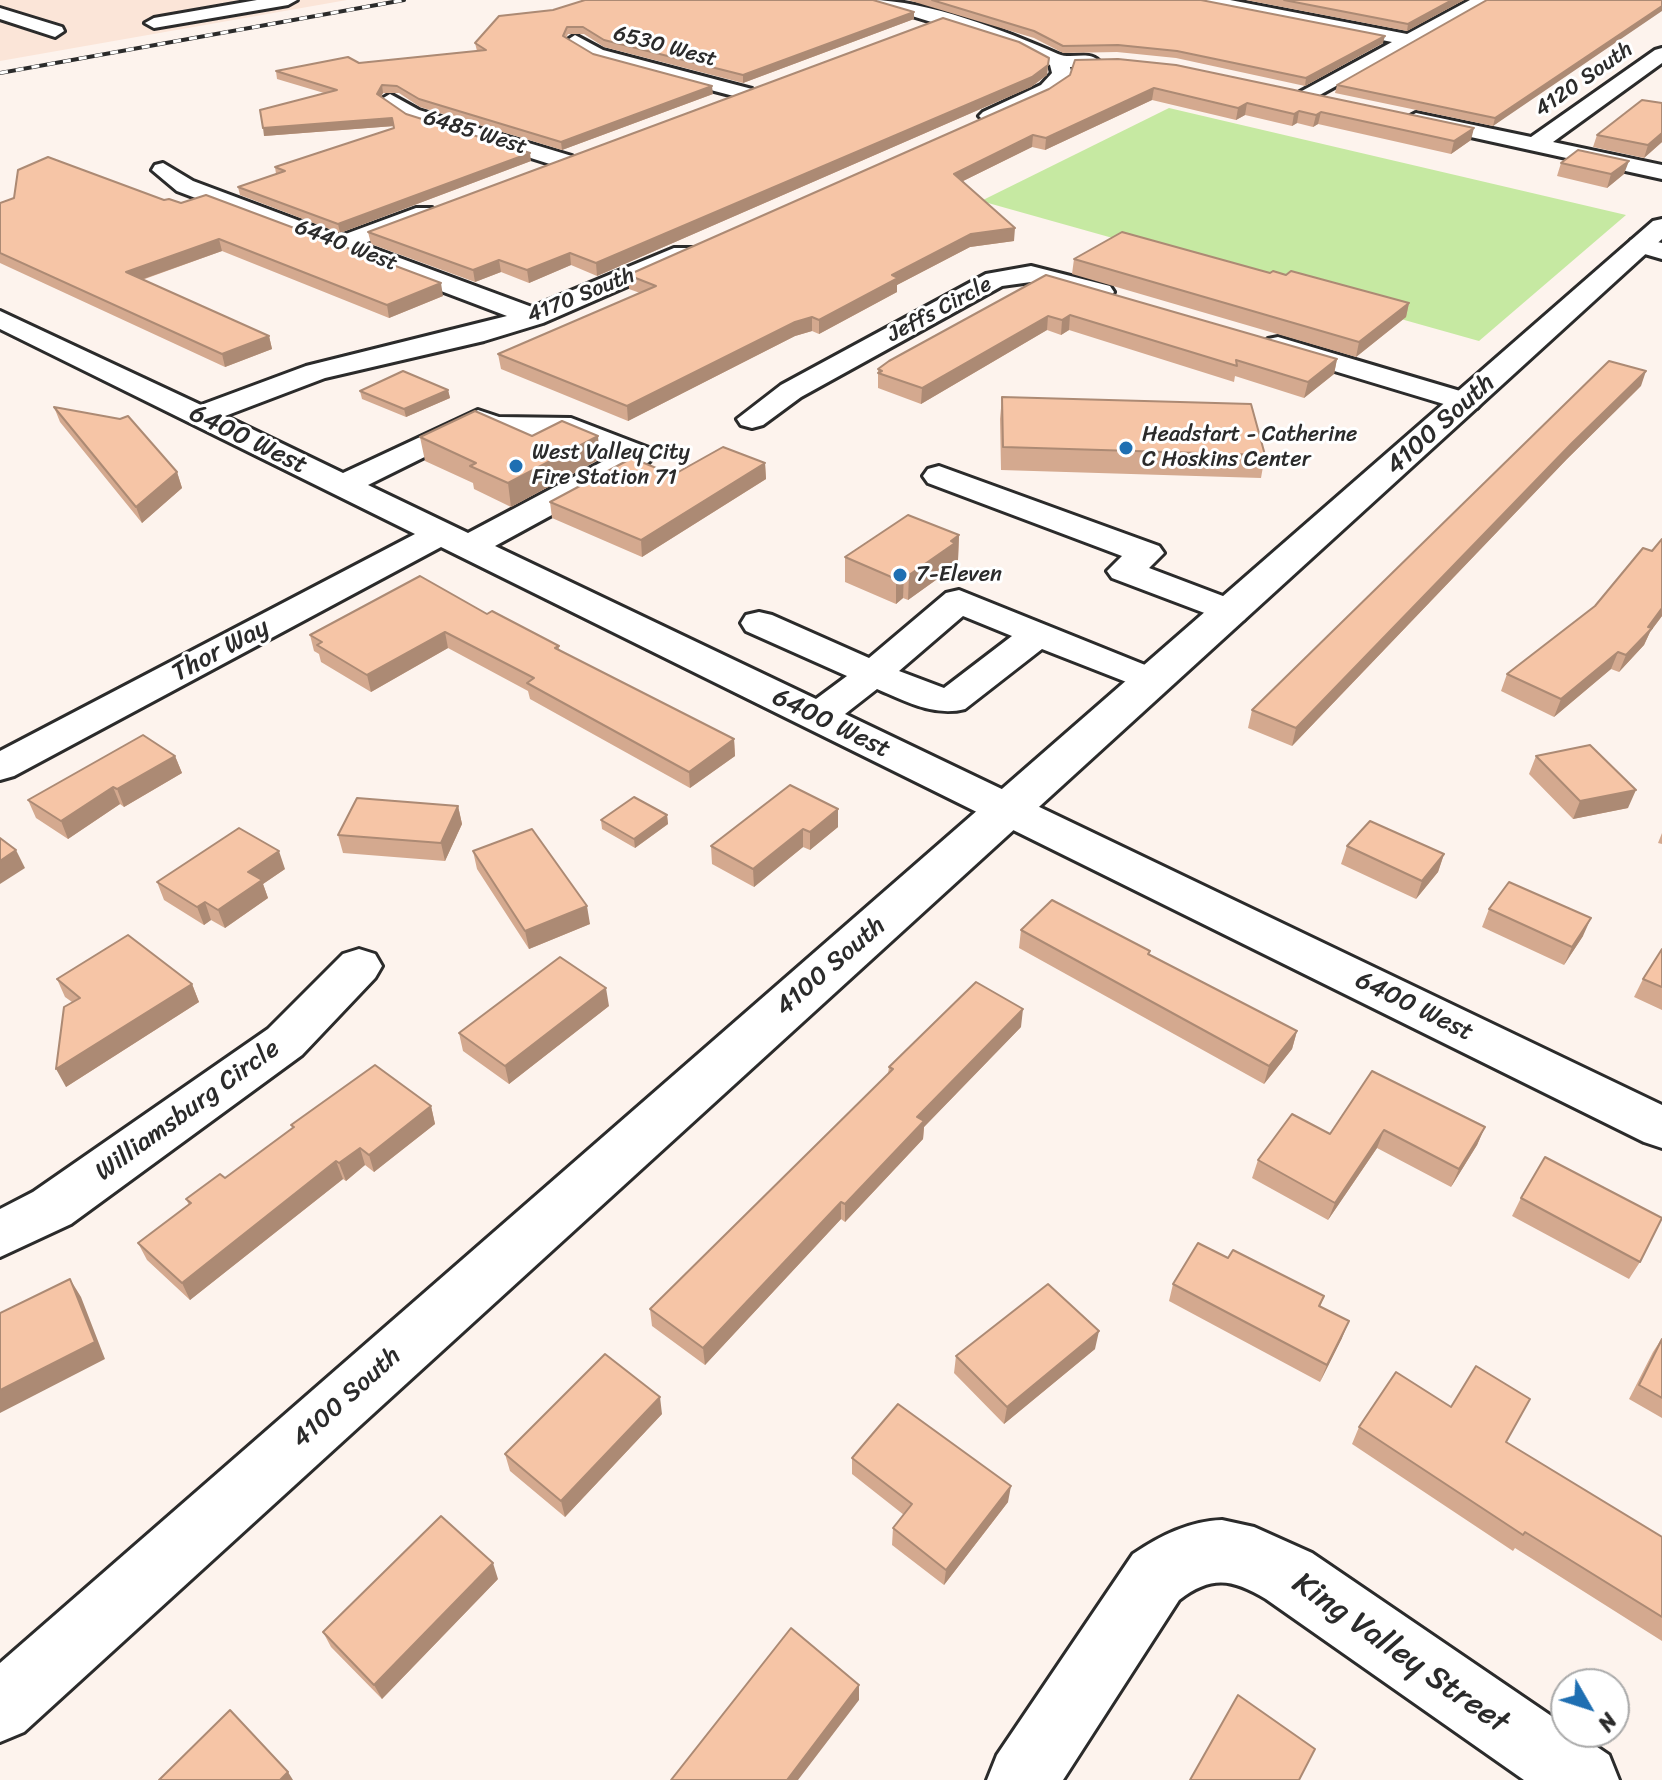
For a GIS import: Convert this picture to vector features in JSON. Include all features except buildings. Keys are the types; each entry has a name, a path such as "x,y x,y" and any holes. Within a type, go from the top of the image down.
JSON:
{"street":[{"path":"154,23 288,0"},
{"path":"879,0 1026,45 1059,62 1117,61"},
{"path":"1202,0 1410,40"},
{"path":"1338,102 1300,94 1483,0"},
{"path":"0,13 48,28 0,35"},
{"path":"914,29 941,19"},
{"name":"6530 West","path":"575,41 596,54 752,90 703,108"},
{"name":"4120 South","path":"1534,145 1662,54"},
{"path":"968,126 1056,84 1062,74 1059,62"},
{"name":"6485 West","path":"390,100 412,114 571,158 535,171"},
{"path":"1398,115 1662,172"},
{"name":"6440 West","path":"163,170 185,186 533,317"},
{"path":"340,244 449,204"},
{"name":"4100 South","path":"0,1708 1152,681 1467,402 1655,241"},
{"name":"4170 South","path":"199,416 316,372 474,335 533,317 707,242"},
{"name":"Jeffs Circle","path":"752,419 791,391 1003,277 1022,274 1047,277 1128,301"},
{"name":"6400 West","path":"0,319 1662,1128"},
{"path":"1247,336 1467,402"},
{"name":"Thor Way","path":"0,767 454,541 638,455 571,427 495,426 478,419 342,486"},
{"path":"939,476 1147,553 1124,571 1231,612"},
{"path":"817,717 959,601 1152,681"},
{"path":"759,623 927,697 951,701 1038,634"},
{"name":"Williamsburg Circle","path":"0,1234 52,1208 285,1042 359,966"},
{"name":"King Valley Street","path":"1022,1780 1156,1577 1188,1555 1208,1550 1229,1551 1250,1557 1289,1576 1584,1780"}],"shaded area":[{"path":"0,0 347,0 0,61"}],"green space":[{"path":"1169,108 1626,215 1479,341 981,201"}],"railway":[{"path":"0,73 404,0"}],"place":[{"name":"Headstart - Catherine C Hoskins Center","path":"1126,448"},
{"name":"West Valley City Fire Station 71","path":"516,466"},
{"name":"7-Eleven","path":"900,575"}]}
